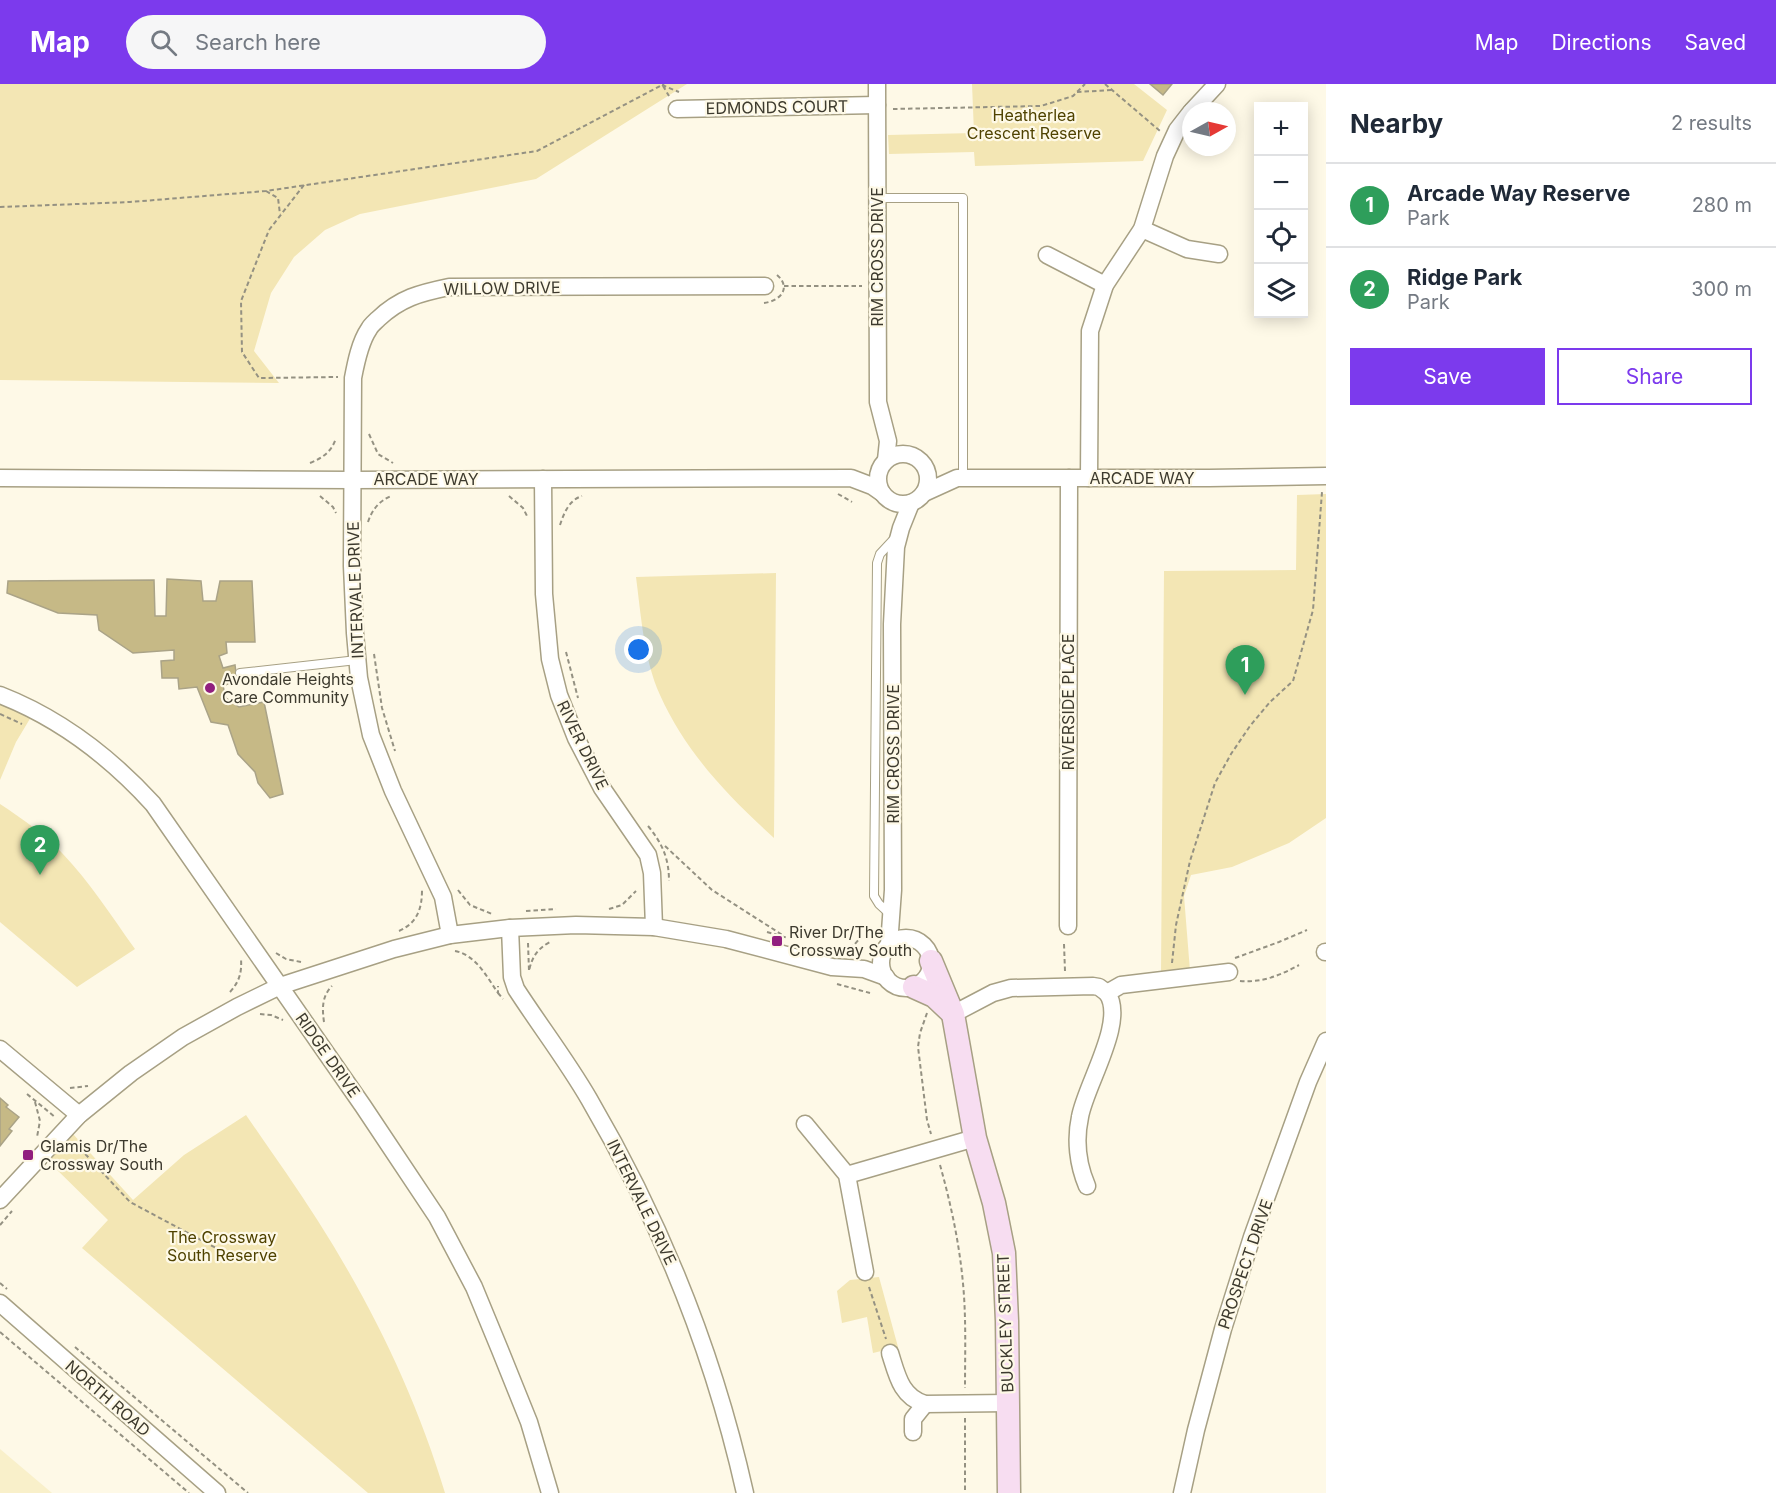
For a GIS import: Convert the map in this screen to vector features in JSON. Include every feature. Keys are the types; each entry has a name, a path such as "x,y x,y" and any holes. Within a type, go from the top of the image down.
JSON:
{"street":[{"name":"RIM CROSS DRIVE","path":"877,84 884,107 877,198 878,402 888,446 884,463"},
{"path":"1200,102 1217,84"},
{"name":"EDMONDS COURT","path":"680,101 884,107"},
{"path":"1089,478 1090,331 1105,285 1142,229 1165,156 1182,124"},
{"path":"1142,229 1187,249 1219,254"},
{"path":"1047,255 1105,285"},
{"name":"WILLOW DRIVE","path":"352,480 343,376 357,358 369,328 403,299 450,287 769,280"},
{"path":"886,430 918,459 928,478 918,498 895,503 885,496 878,480 884,463 898,454 918,459"},
{"name":"ARCADE WAY","path":"918,459 960,478 1326,476"},
{"name":"ARCADE WAY","path":"851,478 884,463"},
{"name":"ARCADE WAY","path":"0,478 352,480 851,478 872,486 885,496"},
{"name":"ARCADE WAY","path":"918,498 960,478"},
{"name":"RIVERSIDE PLACE","path":"1068,926 1069,478"},
{"name":"RIVER DRIVE","path":"543,479 544,594 550,659 559,695 576,738 602,788 648,855 652,873 654,927"},
{"name":"INTERVALE DRIVE","path":"352,480 352,566 357,660 371,735 393,791 443,897 450,935"},
{"name":"RIM CROSS DRIVE","path":"885,496 893,520 895,542 892,624 893,890 886,949"},
{"name":"RIM CROSS DRIVE","path":"895,542 918,498"},
{"name":"RIDGE DRIVE","path":"0,695 39,714 80,739 138,788 153,804 437,1217 474,1287 529,1422 550,1493"},
{"name":"RIM CROSS DRIVE","path":"893,890 905,927 918,941"},
{"path":"7,1205 79,1115 131,1073 183,1037 237,1007 352,962 450,935 510,935 526,916 576,925 654,927 726,939 832,967 864,969 886,977 898,987 924,992 953,1014 993,993 1011,988 1099,987 1110,996 1112,1012 1108,1041 1093,1076 1080,1116 1079,1160 1087,1186"},
{"name":"INTERVALE DRIVE","path":"510,935 516,988 589,1099 622,1158 662,1239 712,1367 745,1493"},
{"path":"846,969 903,938 918,941 924,946 931,961 924,992"},
{"path":"886,949 882,965 886,977"},
{"name":"BUCKLEY STREET","path":"931,961 953,1014 975,1138 994,1203 1004,1253 1007,1299 1009,1493"},
{"path":"1107,993 1121,985 1229,972"},
{"name":"PROSPECT DRIVE","path":"1182,1493 1223,1329 1252,1237 1308,1082 1326,1041"},
{"path":"0,1049 79,1115"},
{"path":"804,1124 847,1174 865,1272"},
{"path":"847,1174 975,1138"},
{"name":"NORTH ROAD","path":"4,1297 217,1493"},
{"path":"890,1353 900,1383 906,1394 914,1401 925,1404 1008,1403"},
{"path":"913,1432 913,1419 925,1404"}],"lane":[{"path":"877,198 963,198 960,478"},
{"path":"891,916 874,896 876,626 877,563 880,554 895,542"},
{"path":"240,674 357,660"}],"path":[{"path":"0,207 130,202 266,191 537,152 663,84 680,101"},
{"path":"884,107 1041,106 1073,96 1085,84"},
{"path":"1105,84 1161,132 1178,130"},
{"path":"1077,92 1113,90"},
{"path":"304,185 269,230 241,301 242,352 259,378 343,376"},
{"path":"266,191 278,198 280,214"},
{"path":"755,303 776,300 780,297 782,280 769,280"},
{"path":"783,286 877,286"},
{"path":"368,447 367,428 378,454 396,465"},
{"path":"307,464 327,454 334,446 338,432 338,443"},
{"path":"1171,978 1176,925 1190,861 1215,783 1250,726 1270,702 1293,681 1313,610 1322,493"},
{"path":"311,494 320,496 328,502 338,519"},
{"path":"368,514 368,524 371,515 381,502 388,497 400,494"},
{"path":"500,494 516,500 523,508 530,525"},
{"path":"559,515 559,526 564,512 571,503 577,497 588,494"},
{"path":"566,652 578,697"},
{"path":"374,654 382,708 395,751"},
{"path":"0,714 30,727"},
{"path":"643,820 663,844 712,890 787,938"},
{"path":"663,844 667,858 669,883"},
{"path":"618,910 607,910 629,900 636,893 638,886"},
{"path":"407,929 396,932 409,926 419,912 422,903 422,887"},
{"path":"456,897 455,887 470,905 494,914 483,916"},
{"path":"526,916 561,909"},
{"path":"1299,965 1281,975 1252,982 1237,981 1229,972 1235,957 1307,930"},
{"path":"766,932 796,940"},
{"path":"510,935 528,940 529,971 535,953 541,947 559,939"},
{"path":"835,952 846,950 861,937"},
{"path":"1064,944 1065,979"},
{"path":"464,947 452,951 459,952 473,960 506,1003"},
{"path":"274,951 286,959 301,962 309,959"},
{"path":"229,994 241,974 240,954 247,963"},
{"path":"280,991 287,1022 271,1015 255,1015 280,991 301,962"},
{"path":"498,979 498,993"},
{"path":"324,1023 322,1012 324,997 335,982 325,985"},
{"path":"837,984 870,993"},
{"path":"924,992 934,1005 926,1014 918,1047 927,1120 950,1202 959,1248 964,1298 966,1493"},
{"path":"224,998 234,993"},
{"path":"88,1090 96,1082"},
{"path":"65,1085 77,1088 90,1085"},
{"path":"34,1099 40,1121 34,1143"},
{"path":"64,1131 130,1202 229,1255"},
{"path":"0,1225 7,1205"},
{"path":"865,1272 890,1353"},
{"path":"0,1283 4,1297"},
{"path":"0,1332 189,1493"},
{"path":"71,1343 249,1493"}],"shaded area":[{"path":"0,1449 52,1493 0,1493"}],"green space":[{"path":"0,84 687,84 536,179 360,214 325,230 294,257 271,293 254,351 279,383 0,380"},
{"name":"Heatherlea Crescent Reserve","path":"972,84 1134,84 1167,110 1143,161 975,166 974,152 889,154 888,135 974,133"},
{"path":"1326,494 1326,818 1289,843 1232,867 1191,875 1184,896 1190,971 1161,974 1164,571 1296,570 1297,495"},
{"path":"776,573 774,838 710,773 695,755 670,716 650,667 636,577"},
{"path":"0,703 31,717 16,742 0,780"},
{"path":"0,804 40,833 62,853 91,888 135,949 77,987 0,922"},
{"name":"The Crossway South Reserve","path":"246,1115 318,1221 357,1286 391,1352 421,1422 445,1493 368,1493 82,1248 108,1220 47,1160 73,1134 133,1200 184,1155"},
{"path":"879,1277 898,1347 873,1353 867,1317 842,1323 837,1291 850,1280"}],"building":[{"path":"1150,84 1172,84 1163,95"},
{"name":"Avondale Heights Care Community","path":"167,579 201,581 203,601 216,601 220,581 252,581 255,642 226,642 227,653 219,656 223,668 235,665 237,680 223,686 226,698 239,707 264,702 283,794 270,798 258,783 255,772 238,754 228,725 211,722 197,687 179,689 178,678 162,678 161,661 174,660 174,650 133,653 99,630 97,615 58,613 7,593 8,581 154,580 155,616 166,616"},
{"path":"0,1098 8,1105 6,1107 19,1117 9,1129 12,1131 0,1146"}],"place":[{"name":"Avondale Heights Care Community","path":"210,688"},
{"name":"Arcade Way Reserve","path":"1245,695"},
{"name":"Ridge Park","path":"40,875"},
{"name":"River Dr/The Crossway South","path":"777,941"},
{"name":"Glamis Dr/The Crossway South","path":"28,1155"}]}
